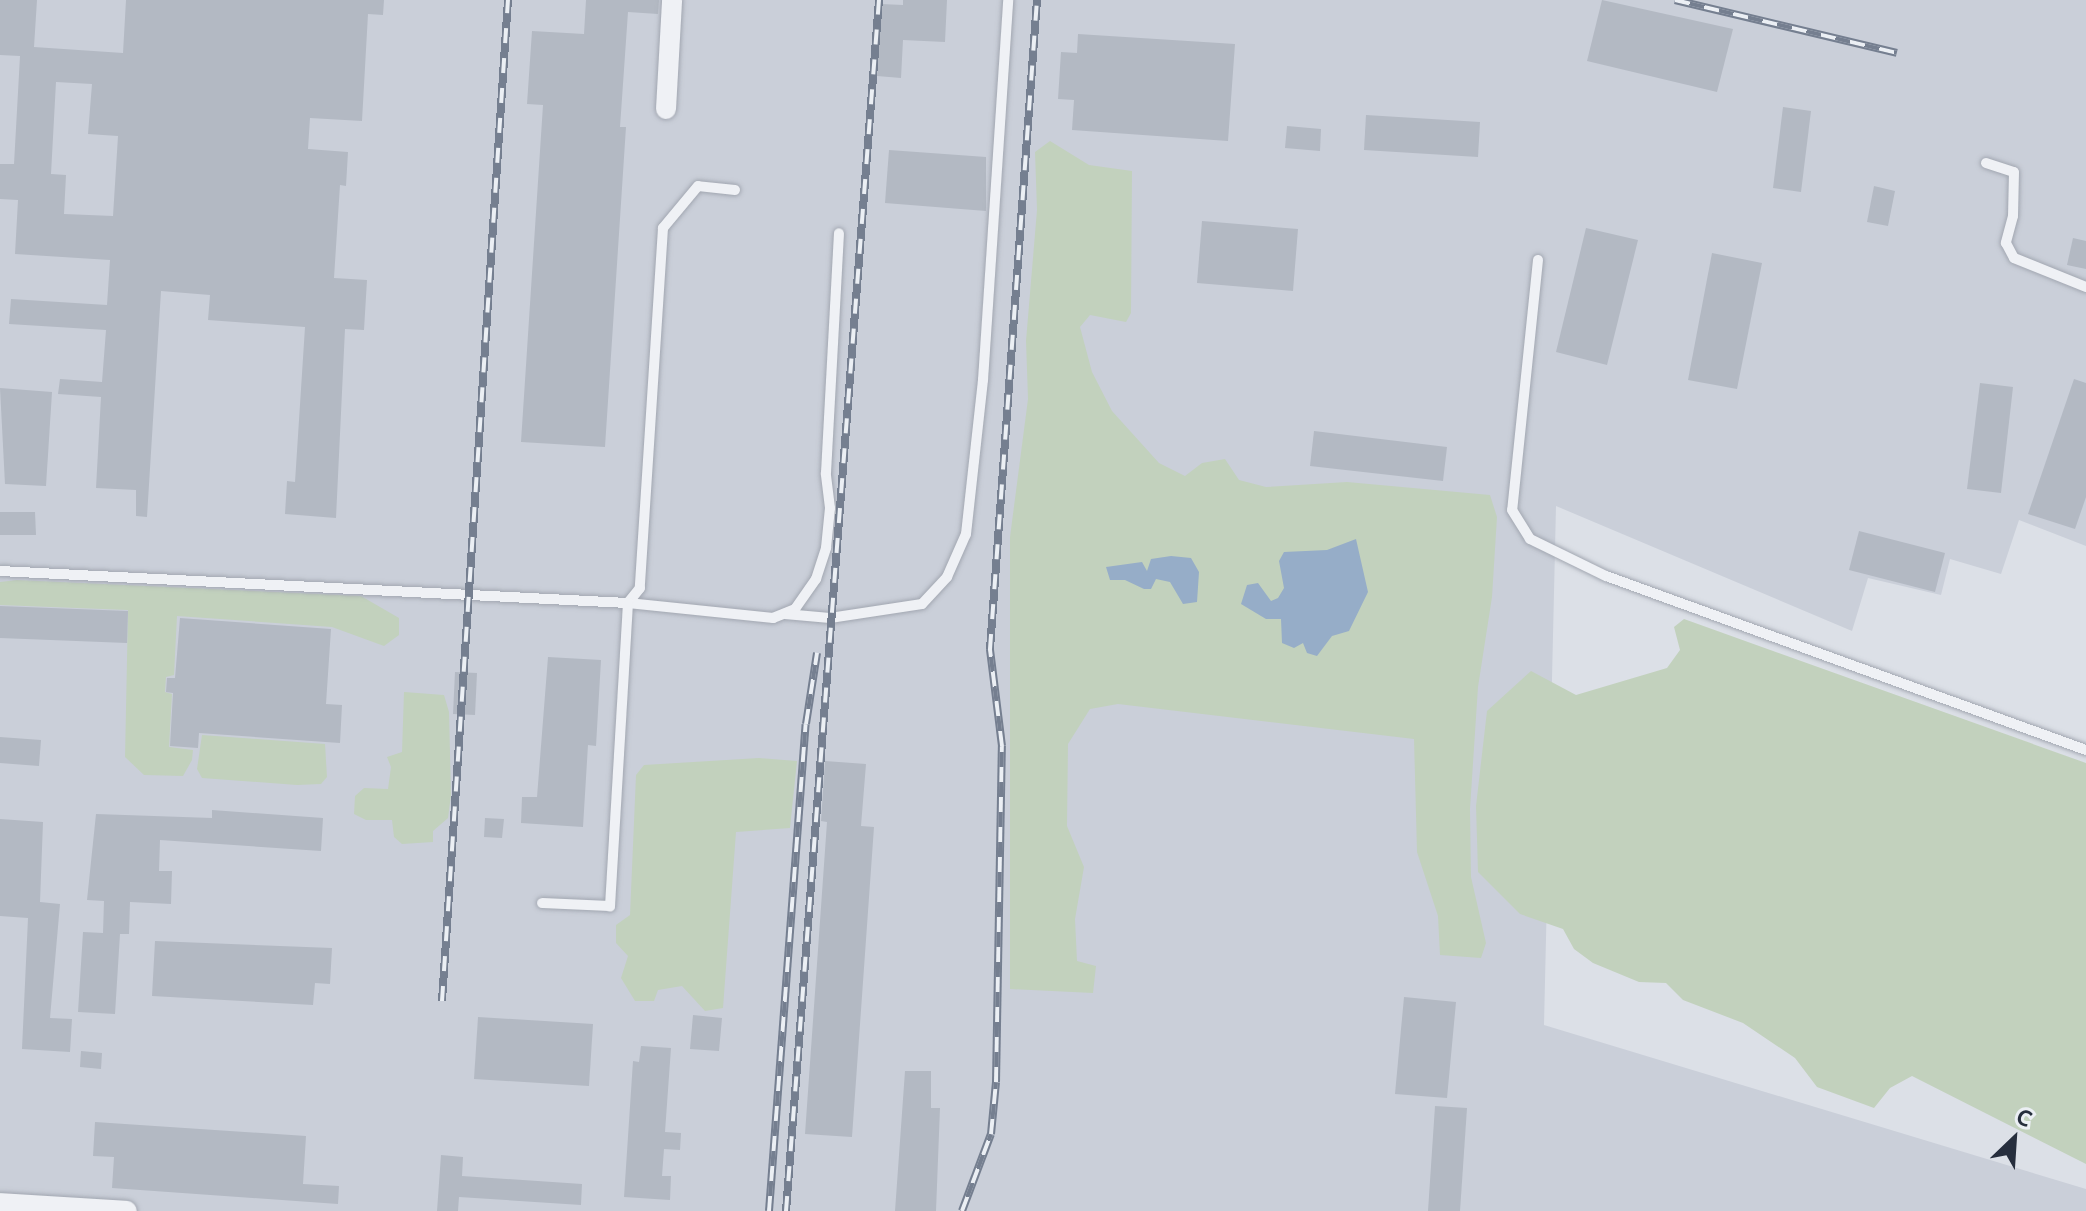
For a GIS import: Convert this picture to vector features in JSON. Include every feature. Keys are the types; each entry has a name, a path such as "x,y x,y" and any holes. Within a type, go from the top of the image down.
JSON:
{"street":[{"path":"666,109 672,0"},
{"path":"0,1203 127,1211"}],"lane":[{"path":"783,614 830,618 922,604 947,577 966,534 983,380 1008,0"},
{"path":"1986,163 2014,172 2013,216 2006,243 2014,258 2086,287"},
{"path":"542,903 610,906 628,603 640,588 663,228 698,186 735,190"},
{"path":"0,571 628,603 773,618 783,614 795,609 816,579 826,548 839,233"},
{"path":"1538,260 1512,510 1530,539 1606,576 2086,750"}],"shaded area":[{"path":"0,0 2086,0 2086,546 2019,520 2001,574 1950,559 1941,595 1868,578 1852,631 1556,506 1544,1025 2086,1189 2086,1211 0,1211"}],"green space":[{"path":"1050,141 1089,165 1132,171 1131,313 1126,322 1090,315 1080,327 1092,372 1112,411 1159,463 1185,476 1202,463 1225,459 1239,480 1266,487 1347,482 1490,495 1497,517 1492,597 1478,687 1470,809 1471,877 1486,943 1481,958 1440,955 1438,916 1417,852 1414,739 1118,704 1090,709 1068,744 1067,826 1084,867 1075,919 1077,961 1096,966 1093,993 1010,989 1010,537 1028,399 1026,341 1037,210 1035,152"},
{"path":"17,580 361,596 399,618 399,635 384,646 332,627 177,616 174,675 166,677 165,692 172,694 169,747 193,750 192,760 183,776 144,775 125,757 128,610 0,605 0,582"},
{"path":"1684,619 2086,763 2086,1164 1912,1076 1890,1088 1874,1108 1817,1087 1795,1058 1743,1023 1683,1000 1666,983 1639,982 1593,963 1574,949 1563,929 1520,914 1478,872 1476,806 1487,711 1531,671 1576,695 1667,668 1680,650 1674,627"},
{"path":"404,692 444,695 449,712 451,795 448,818 433,831 433,842 402,844 394,837 392,820 366,820 354,814 355,796 364,788 388,789 391,767 387,757 402,752"},
{"path":"202,735 325,744 327,777 321,784 297,785 202,778 197,769"},
{"path":"759,758 797,761 790,828 736,832 723,1008 705,1011 682,986 658,990 654,1001 635,1001 621,978 628,956 616,943 616,925 630,915 636,775 644,765"}],"water":[{"path":"1356,539 1368,592 1349,631 1332,636 1317,656 1307,653 1303,643 1294,648 1282,643 1281,619 1266,619 1241,604 1247,585 1258,583 1271,601 1278,598 1284,588 1279,561 1284,552 1327,550"},
{"path":"1171,556 1191,558 1199,572 1197,602 1183,604 1170,582 1156,579 1151,589 1144,589 1125,580 1110,580 1106,567 1142,562 1147,571 1151,559"}],"building":[{"path":"0,0 37,0 34,47 123,53 126,0 384,0 383,15 368,14 362,121 310,118 308,149 348,152 346,186 340,185 334,278 367,280 364,330 345,329 336,518 285,514 287,481 295,482 305,327 208,320 210,295 161,291 147,517 136,516 136,490 96,488 101,397 58,394 60,379 102,382 106,330 9,324 11,299 107,305 110,260 15,254 18,200 0,199 0,164 14,164 20,56 0,55","holes":["56,82 92,84 88,134 118,136 113,216 64,214 66,175 51,174"]},
{"path":"586,0 659,0 658,14 628,12 620,127 626,127 605,447 521,442 543,105 527,104 532,31 584,34"},
{"path":"903,0 947,0 945,42 903,40 901,78 877,76 881,4 903,5"},
{"path":"1602,0 1733,29 1717,92 1587,61"},
{"path":"1078,34 1235,44 1228,141 1072,130 1074,100 1058,99 1061,52 1077,53"},
{"path":"1783,107 1811,111 1801,192 1773,188"},
{"path":"1366,115 1480,122 1478,157 1364,150"},
{"path":"1287,126 1321,129 1320,151 1285,148"},
{"path":"889,150 986,157 986,211 885,203"},
{"path":"1874,186 1895,191 1888,226 1867,222"},
{"path":"1202,221 1298,229 1293,291 1197,283"},
{"path":"1586,228 1638,240 1607,365 1556,352"},
{"path":"2073,238 2086,241 2086,269 2067,265"},
{"path":"1712,253 1762,263 1737,389 1688,380"},
{"path":"2074,379 2086,383 2086,497 2075,529 2028,514"},
{"path":"1980,383 2013,387 2001,493 1967,489"},
{"path":"0,388 52,392 46,486 5,484"},
{"path":"1314,431 1447,447 1443,481 1310,466"},
{"path":"0,512 35,512 36,535 0,535"},
{"path":"1859,531 1945,553 1935,592 1849,570"},
{"path":"0,606 128,611 127,643 0,638"},
{"path":"180,618 331,629 326,704 342,705 340,743 199,733 198,748 170,746 173,693 166,692 167,678 175,678"},
{"path":"548,657 601,660 596,746 588,745 583,827 521,823 522,797 537,797"},
{"path":"455,672 477,673 475,715 453,714"},
{"path":"0,737 41,740 39,766 0,763"},
{"path":"825,761 866,764 861,826 874,827 852,1137 805,1134 827,822 821,821"},
{"path":"212,810 323,818 321,851 160,840 159,871 172,871 171,904 130,902 129,934 120,934 115,1014 78,1012 83,932 103,933 104,901 87,900 96,814 212,818"},
{"path":"485,818 504,819 502,838 484,837"},
{"path":"0,819 43,822 40,902 60,904 50,1018 72,1019 70,1052 22,1049 28,918 0,916"},
{"path":"155,941 332,948 330,984 315,983 313,1005 152,996"},
{"path":"1404,997 1456,1002 1447,1098 1395,1094"},
{"path":"693,1015 722,1018 719,1051 690,1049"},
{"path":"478,1017 593,1024 589,1086 474,1079"},
{"path":"641,1046 671,1048 665,1132 681,1133 680,1150 664,1149 662,1176 671,1176 670,1200 624,1197 633,1061 639,1062"},
{"path":"81,1051 102,1053 101,1069 80,1067"},
{"path":"905,1071 931,1071 931,1108 940,1108 936,1211 895,1211"},
{"path":"1435,1106 1467,1108 1460,1211 1428,1211"},
{"path":"95,1122 306,1136 303,1184 339,1186 338,1204 112,1188 114,1157 93,1156"},
{"path":"441,1155 463,1157 462,1176 582,1184 581,1205 459,1197 458,1211 437,1211"}],"railway":[{"path":"442,1001 508,0"},
{"path":"786,1211 879,0"},
{"path":"962,1211 991,1134 996,1082 1002,746 990,649 1037,0"},
{"path":"1675,0 1897,53"},
{"path":"769,1211 806,724 817,653"}]}
